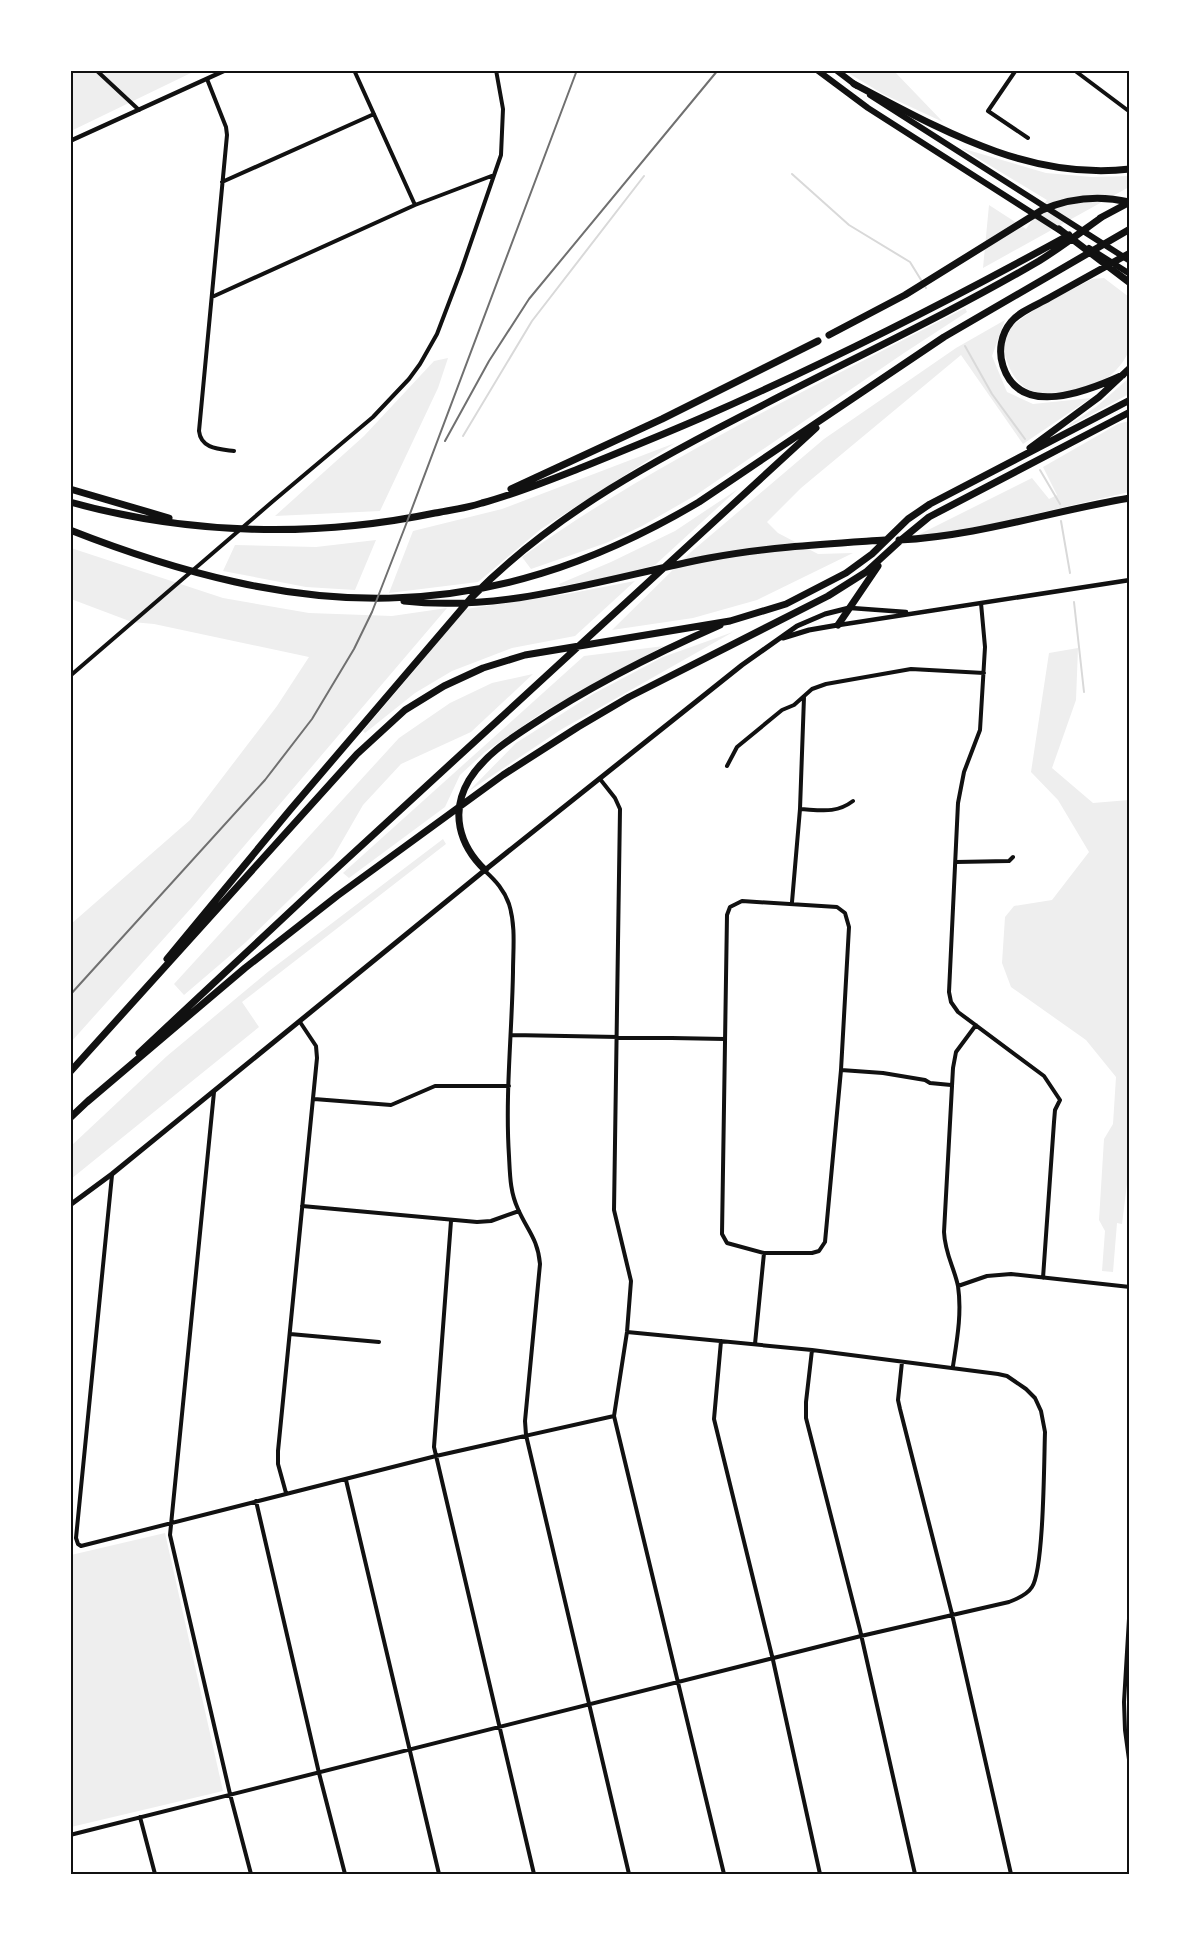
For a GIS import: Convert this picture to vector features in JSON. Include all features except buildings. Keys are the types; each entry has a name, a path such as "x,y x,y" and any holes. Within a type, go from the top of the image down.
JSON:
{"highway":[{"path":"817,70 868,108 1125,273 1130,283"},
{"path":"836,70 854,84 1130,261"},
{"path":"854,84 940,129 1020,160 1076,170 1130,169"},
{"path":"829,335 918,288 1051,206 1085,199 1130,202"},
{"path":"70,502 143,518 209,527 275,531 385,522 482,503 546,482 664,434 824,363 955,297 1130,202"},
{"path":"127,1009 436,637 490,578 534,540 608,491 686,444 969,300 1041,260 1102,217"},
{"path":"387,599 446,595 513,582 582,560 645,532 699,502 944,337 1130,229"},
{"path":"1123,375 1080,392 1050,397 1036,396 1024,391 1009,378 1000,352 1005,331 1020,314 1130,253"},
{"path":"482,503 662,419 818,341"},
{"path":"1011,462 1092,403 1130,368"},
{"path":"70,1072 357,754 388,724 424,698 463,676 525,655 730,621 786,604 822,587 861,562 908,519 923,509 1130,400"},
{"path":"70,1118 311,892 834,412"},
{"path":"87,1102 245,968 365,875 503,775 629,697 846,586 866,572 929,517 1130,412"},
{"path":"1117,418 1130,418"},
{"path":"70,489 189,524"},
{"path":"70,530 158,561 235,583 286,592 387,599 435,605 497,600 569,589 708,558 805,544 929,538 970,533 1130,498"},
{"path":"838,625 889,552"},
{"path":"485,870 469,852 458,823 462,795 474,773 488,757 539,720 612,677 730,621"}],"main road":[{"path":"70,1205 112,1174 485,870 733,672 797,626 816,617 851,608"},
{"path":"778,639 838,625"}],"street":[{"path":"96,70 139,110"},
{"path":"70,141 226,70"},
{"path":"354,70 415,205"},
{"path":"70,676 373,417 420,364 437,334 501,155 503,133 501,88 496,70"},
{"path":"1074,70 1130,112"},
{"path":"1014,71 988,111 1028,138"},
{"path":"207,79 227,135 199,436 208,446 234,450"},
{"path":"222,182 374,114"},
{"path":"212,298 415,205 494,175"},
{"path":"838,625 1130,580"},
{"path":"980,602 985,647 980,730 964,772 957,803 949,992 951,1002 958,1012 1044,1076 1060,1100 1055,1110 1043,1278"},
{"path":"851,608 915,612"},
{"path":"727,766 736,747 812,689 826,684 911,669 984,673"},
{"path":"792,903 800,809 804,696"},
{"path":"600,779 615,798 620,809 614,1210 631,1281 627,1332 614,1416 724,1875"},
{"path":"800,809 832,811 844,808 853,801"},
{"path":"956,862 1009,861 1013,857"},
{"path":"485,870 506,896 513,923 508,1153 511,1190 535,1239 540,1264 525,1421 526,1436 629,1875"},
{"path":"742,901 792,903 837,907 848,918 841,1070 825,1242 819,1251 812,1253 764,1253 727,1243 722,1234 727,915 730,907 742,901"},
{"path":"286,1493 278,1464 278,1451 314,1099 316,1046 300,1022"},
{"path":"953,1366 960,1313 958,1286 945,1245 944,1232 951,1086 956,1052 976,1025"},
{"path":"512,1035 725,1039"},
{"path":"841,1070 883,1073 951,1086"},
{"path":"314,1099 391,1105 435,1086 509,1086"},
{"path":"214,1091 170,1535 251,1875"},
{"path":"112,1174 78,1526 78,1544 81,1546 436,1456 614,1416"},
{"path":"302,1206 451,1221 492,1221 519,1210"},
{"path":"451,1221 434,1447 534,1875"},
{"path":"755,1344 764,1253"},
{"path":"958,1286 999,1274 1130,1287"},
{"path":"70,1835 773,1660 861,1636 1009,1602 1019,1598 1032,1587 1039,1562 1045,1432 1041,1411 1035,1398 1007,1376 953,1366 627,1332"},
{"path":"290,1334 379,1342"},
{"path":"721,1341 714,1419 773,1660 820,1875"},
{"path":"812,1350 806,1418 861,1636 915,1875"},
{"path":"902,1362 898,1400 952,1614 1011,1875"},
{"path":"346,1480 439,1875"},
{"path":"255,1501 345,1875"},
{"path":"1130,1602 1127,1720 1130,1767"},
{"path":"140,1817 155,1875"}],"shaded area":[{"path":"71,71 195,71 71,131"},
{"path":"845,71 894,71 943,122 883,94"},
{"path":"961,148 1046,173 1092,177 1129,176 1129,187 983,268 989,205 1026,229 1047,200"},
{"path":"1104,278 1129,297 1129,350 1124,360 1111,375 1082,388 1046,393 1027,389 1015,378 1007,360 1004,345 1007,333 1022,319 1046,303 1092,279"},
{"path":"965,308 967,312 696,495 642,526 606,543 531,569 522,557 628,487 683,456 795,395"},
{"path":"1005,320 992,356 1007,392 1033,404 1091,398 1023,444 961,355 801,488 767,522 778,533 818,554 853,553 757,600 693,618 612,630 691,552 824,439 956,348"},
{"path":"448,358 438,388 380,511 275,516 364,436 434,361"},
{"path":"1129,378 1129,394 1069,425 1096,407"},
{"path":"1129,421 1129,492 953,533 920,534 1032,478 1049,499 1057,495 1043,467 1118,424"},
{"path":"675,443 541,529 478,582 389,593 413,531 502,509"},
{"path":"738,489 655,565 612,577 560,586 559,584 675,531"},
{"path":"376,540 355,590 306,587 223,571 235,545 316,547"},
{"path":"71,548 223,598 309,613 392,616 447,608 193,906 71,1042 71,924 190,820 277,706 309,657 154,624 132,622 71,599"},
{"path":"635,581 575,636 512,648 452,671 415,693 365,733 363,731 466,609"},
{"path":"733,632 562,729 469,791 516,743 593,694 663,657"},
{"path":"664,646 543,712 485,752 460,775 445,807 349,878 343,873 584,656"},
{"path":"1078,648 1076,700 1052,768 1093,803 1129,800 1130,1160 1122,1224 1117,1223 1113,1272 1102,1271 1105,1231 1099,1220 1104,1139 1113,1124 1116,1077 1086,1040 1011,987 1002,963 1005,917 1014,906 1052,900 1089,852 1058,800 1031,772 1049,653"},
{"path":"533,674 471,732 401,764 363,805 333,857 246,942 184,995 174,984 399,738 450,703 492,683"},
{"path":"443,839 446,844 242,1002 259,1027 71,1179 71,1146 167,1056 269,971"},
{"path":"165,1533 223,1791 71,1827 71,1555"}],"waterway":[{"path":"792,174 849,225 910,262 926,288"},
{"path":"463,436 532,321 644,176"},
{"path":"965,346 992,394 1025,439"},
{"path":"1040,470 1060,504"},
{"path":"1061,521 1070,573"},
{"path":"1074,602 1084,692"}],"railway":[{"path":"70,995 265,780 312,719 354,649 372,612 405,527 577,70"},
{"path":"445,441 489,361 529,299 718,70"}]}
